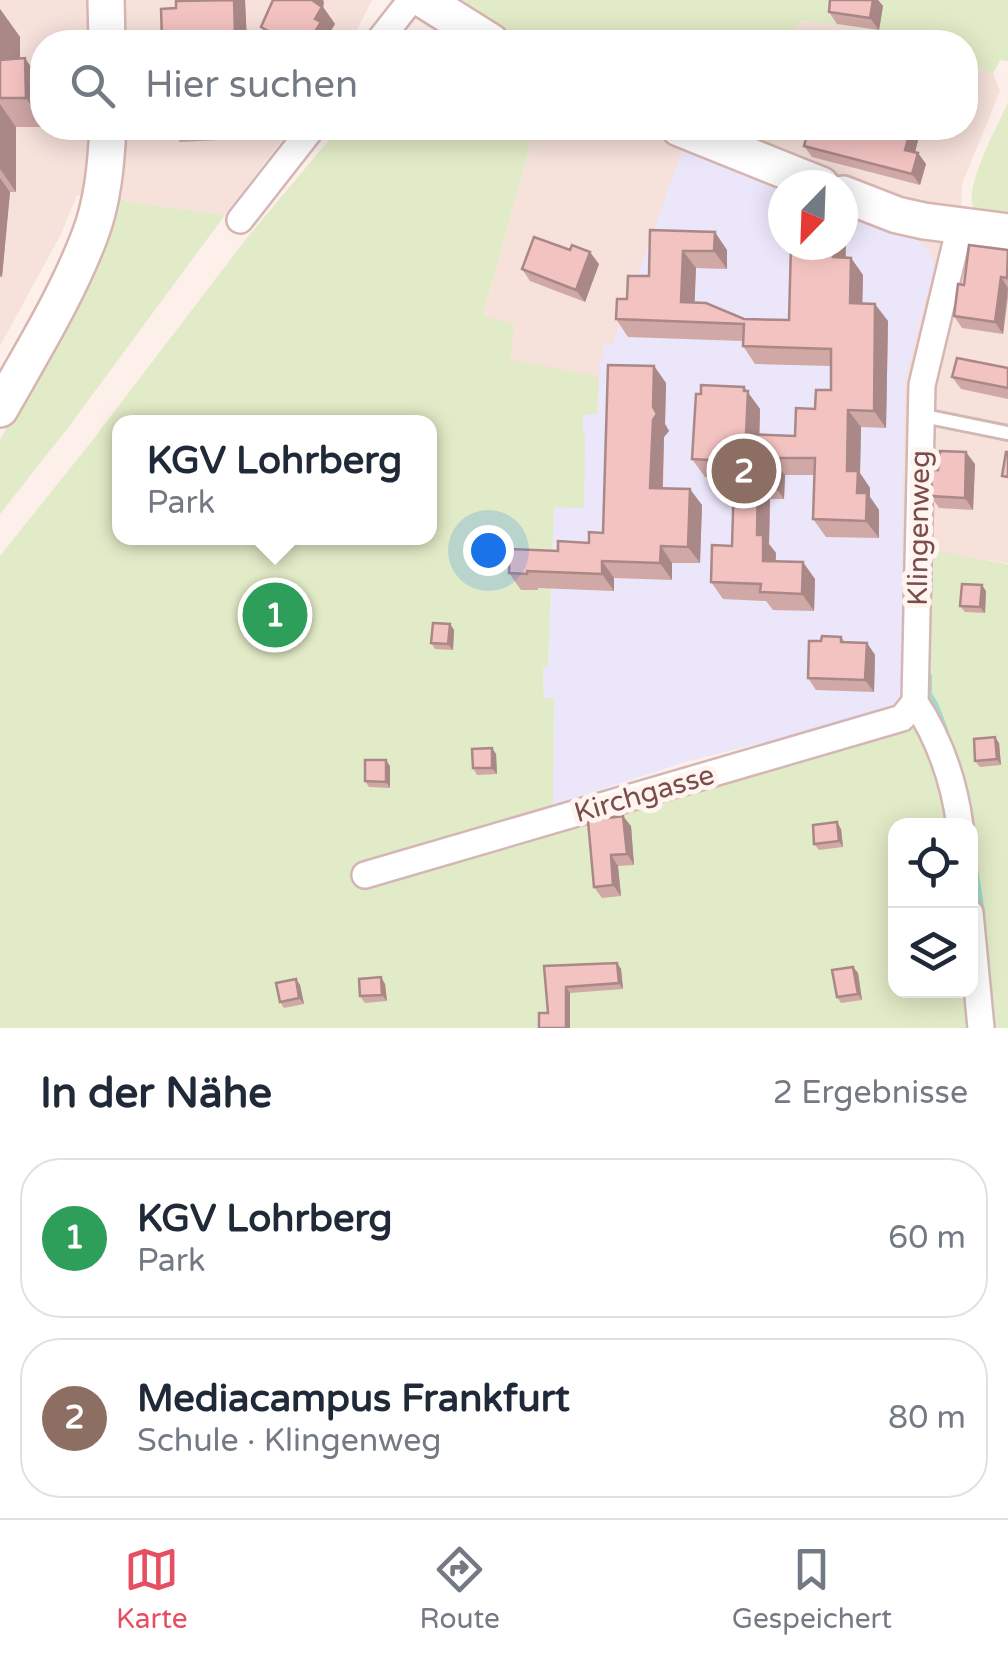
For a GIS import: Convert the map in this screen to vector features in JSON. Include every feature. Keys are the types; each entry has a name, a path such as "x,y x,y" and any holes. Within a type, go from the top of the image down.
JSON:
{"main road":[{"path":"106,0 106,30"},
{"path":"424,0 473,30"},
{"path":"0,409 91,233 106,166 107,140"},
{"path":"709,140 784,170"},
{"path":"858,200 897,216 1008,232"}],"street":[{"path":"387,30 411,0"},
{"path":"240,220 303,140"},
{"name":"Klingenweg","path":"958,818 947,764 915,702 922,385 960,226"},
{"name":"Kirchgasse","path":"365,874 902,718 915,702"},
{"path":"977,998 980,1028"}],"lane":[{"path":"920,416 1008,433"}],"shaded area":[{"path":"0,0 372,0 357,30 30,30 30,140 282,140 225,215 77,195 61,234 0,346"},
{"path":"801,20 872,30 793,30"},
{"path":"978,67 993,74 1000,91 962,184 960,225 1008,233 1008,563 932,551 905,680 896,704 830,726 692,760 510,359 483,317 532,140 664,140 760,179 773,140 978,140"},
{"path":"683,148 768,185 768,260 858,260 858,220 914,239 930,252 933,272 905,380 905,680 896,704 830,726 692,760 553,805 554,698 544,698 543,667 548,666 554,506 584,507 583,414 597,413 603,344 612,345"}],"green space":[{"path":"453,0 1008,0 1008,61 1000,60 993,74 978,67 978,30 872,30 801,20 793,30 498,30"},
{"path":"1008,102 1008,215 973,207 972,197 978,170"},
{"path":"329,140 532,140 483,316 514,324 510,359 599,377 597,414 583,415 584,508 554,507 548,666 543,668 544,698 554,698 553,805 569,824 921,725 932,550 1008,564 1008,1028 0,1028 0,556 246,239"},
{"path":"747,140 773,140 772,150"},
{"path":"115,200 225,215 0,514 0,440 62,326"}],"building":[{"path":"234,0 235,30 162,30 161,9 176,8 176,1"},
{"path":"273,0 312,0 322,7 315,19 321,22 316,30 261,27"},
{"path":"830,0 873,0 870,18 829,12"},
{"path":"25,58 26,98 0,98 0,60"},
{"path":"806,140 908,140 905,150 918,153 912,174 804,146"},
{"path":"650,230 715,232 714,251 683,251 681,302 706,303 744,319 789,320 791,260 851,260 850,303 875,304 874,411 848,410 847,471 858,471 857,493 867,493 866,521 813,519 815,458 773,458 772,482 758,481 757,535 763,535 763,561 803,562 802,594 760,592 761,584 711,582 712,545 732,546 734,480 725,480 726,461 692,459 696,394 701,394 701,385 744,387 748,391 746,434 795,436 796,408 815,409 816,390 831,390 831,349 743,346 744,324 616,319 617,299 627,299 628,276 649,276"},
{"path":"534,237 570,250 572,245 590,252 576,290 522,269"},
{"path":"969,245 1008,250 1007,278 1001,277 995,322 954,316 958,284 964,285"},
{"path":"957,358 1008,368 1008,388 952,377"},
{"path":"608,365 654,366 653,407 657,414 653,420 650,488 690,489 688,547 661,546 660,563 602,561 602,574 509,573 510,549 558,551 558,541 589,543 589,532 603,533"},
{"path":"940,451 966,452 965,498 931,496 932,470 938,470"},
{"path":"1008,452 1008,477 1002,476"},
{"path":"962,584 982,585 980,607 960,606"},
{"path":"433,623 450,624 448,644 431,643"},
{"path":"822,636 841,637 841,642 867,643 865,680 808,678 809,641 821,641"},
{"path":"995,737 997,759 975,761 974,739"},
{"path":"492,748 492,768 473,768 472,749"},
{"path":"365,760 386,760 386,782 365,781"},
{"path":"623,816 627,854 611,855 613,885 594,887 588,821"},
{"path":"837,822 839,841 814,844 813,825"},
{"path":"617,963 619,983 566,987 566,1028 539,1028 539,1013 548,1013 544,966"},
{"path":"853,967 858,994 837,997 832,970"},
{"path":"381,977 382,995 360,996 359,979"},
{"path":"296,979 299,998 280,1002 276,983"}],"waterway":[{"path":"928,677 928,694 944,730"},
{"path":"978,894 981,914"}],"place":[{"name":"Mediacampus Frankfurt","path":"744,471"},
{"name":"KGV Lohrberg","path":"275,615"}]}
